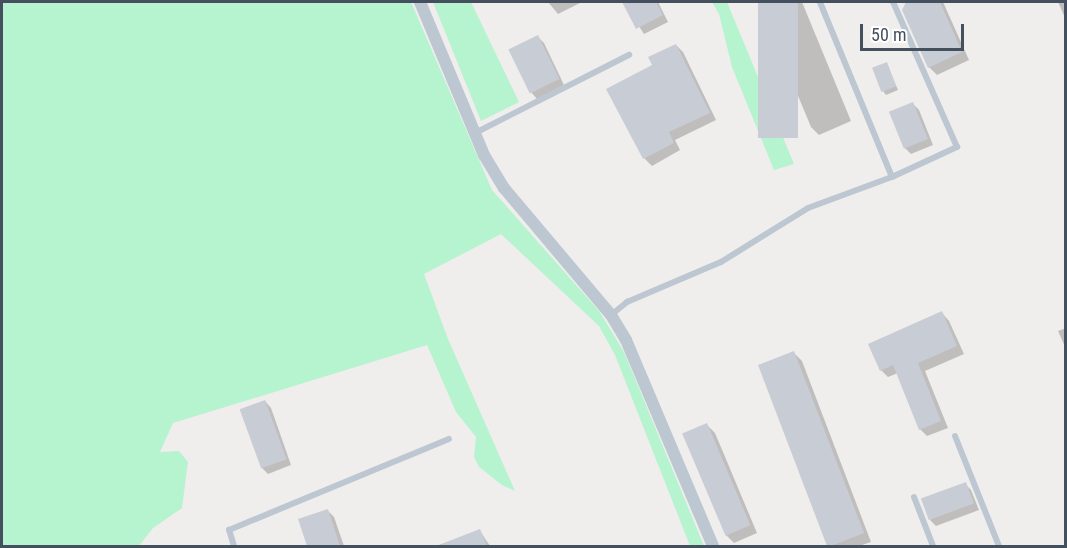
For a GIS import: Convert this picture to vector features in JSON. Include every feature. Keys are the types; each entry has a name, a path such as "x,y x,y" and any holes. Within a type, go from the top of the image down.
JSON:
{"street":[{"path":"420,2 484,155 504,188 611,315 626,340 713,546"}],"lane":[{"path":"820,2 891,177"},
{"path":"611,315 627,302 721,262 808,208 891,177 957,147 893,2"},
{"path":"475,134 629,55"},
{"path":"955,436 999,546"},
{"path":"234,546 229,530 449,439"},
{"path":"914,497 933,546"}],"green space":[{"path":"2,2 411,2 492,190 599,311 624,352 704,546 690,546 615,355 599,326 501,234 424,274 448,339 515,491 502,485 479,467 474,457 476,437 456,412 427,345 173,423 160,452 179,451 188,462 182,508 153,528 139,546 2,546"},
{"path":"433,2 471,2 519,102 481,121"},
{"path":"712,2 727,2 794,164 774,170 732,67 719,14"}],"building":[{"path":"622,2 656,2 663,15 636,29"},
{"path":"758,2 798,2 798,138 758,138"},
{"path":"906,2 940,2 962,52 928,68 902,10"},
{"path":"538,35 559,79 530,94 508,49"},
{"path":"676,44 710,113 669,132 674,143 643,159 606,89 652,65 648,57"},
{"path":"887,62 896,86 881,92 872,68"},
{"path":"913,102 928,139 904,149 889,112"},
{"path":"942,311 957,346 918,363 941,421 919,430 893,365 880,371 868,344"},
{"path":"794,351 864,533 831,546 827,546 758,365"},
{"path":"265,400 287,459 261,468 240,409"},
{"path":"707,423 750,525 726,536 682,434"},
{"path":"966,482 974,504 929,520 921,498"},
{"path":"328,509 340,546 307,546 298,519"},
{"path":"480,529 487,546 436,546"}]}
